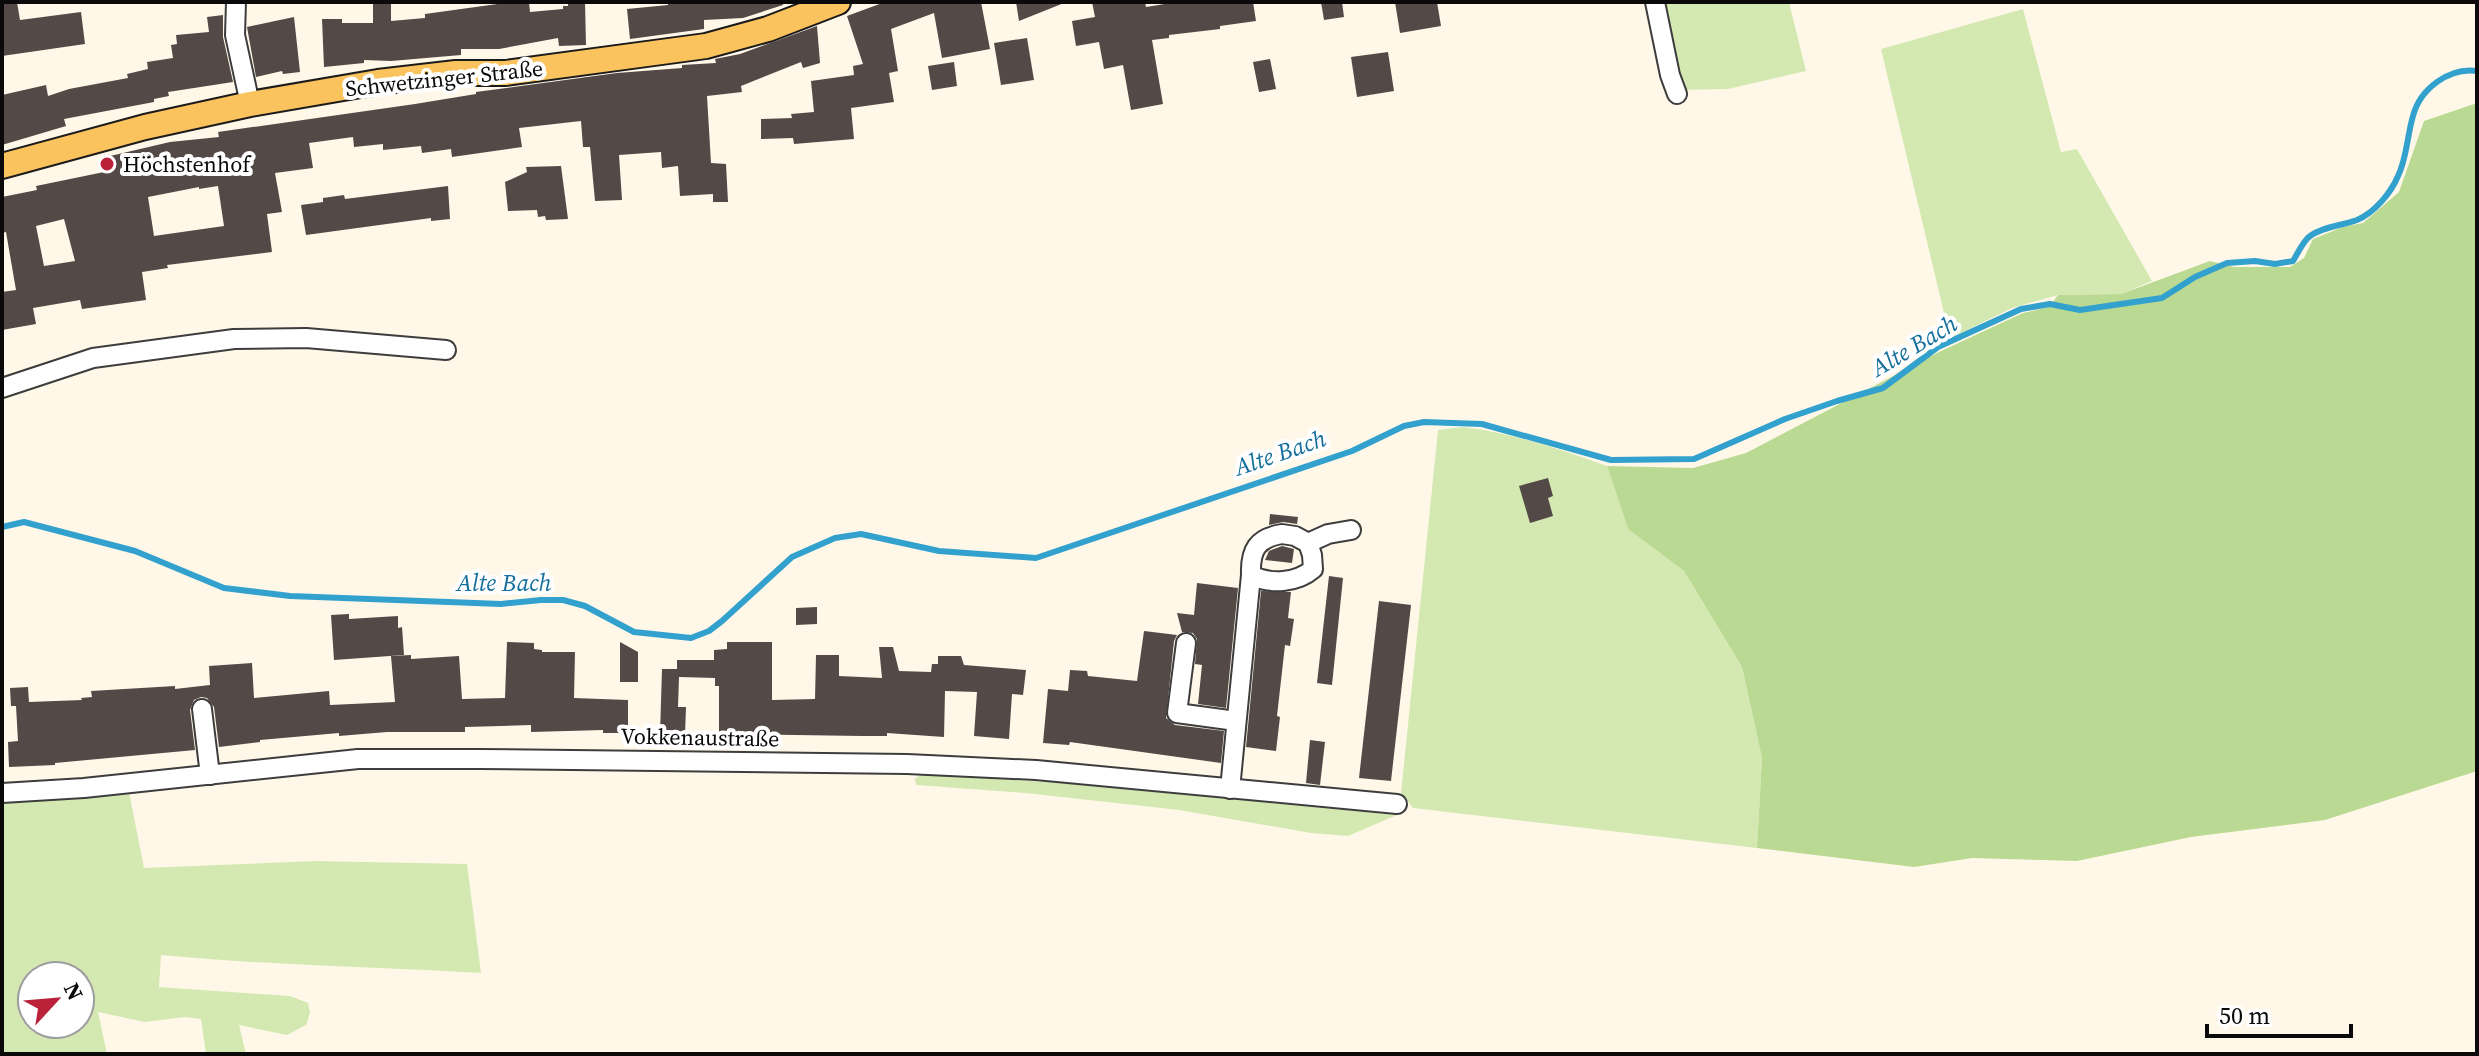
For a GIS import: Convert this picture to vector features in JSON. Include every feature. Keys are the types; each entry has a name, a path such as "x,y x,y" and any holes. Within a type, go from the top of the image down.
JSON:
{"main road":[{"name":"Schwetzinger Straße","path":"2,166 107,135 250,104 378,82 456,73 506,73 706,46 768,29 838,2"}],"street":[{"path":"236,2 235,35 250,104"},
{"path":"1655,2 1677,94"},
{"path":"2,388 93,358 234,339 306,338 446,350"},
{"path":"1308,543 1328,534 1351,530"},
{"path":"1230,789 1251,565 1256,547 1267,536 1282,534 1308,543 1313,569 1304,576 1292,580 1260,580 1251,575"},
{"path":"1186,643 1177,713 1236,721"},
{"path":"202,709 210,775"},
{"name":"Vokkenaustraße","path":"2,793 84,788 358,759 907,764 1036,770 1397,804"}],"green space":[{"path":"1661,2 1789,2 1806,71 1728,89 1680,90"},
{"path":"2023,9 2061,152 2077,149 2152,281 2121,294 2058,295 2012,308 1955,336 1949,334 1881,49"},
{"path":"2477,103 2477,771 2325,820 2191,837 2077,861 1972,858 1914,867 1757,848 1762,758 1742,667 1684,571 1628,529 1607,466 1693,468 1746,453 1939,352 2023,313 2049,307 2058,295 2121,294 2210,261 2234,267 2290,267 2304,258 2313,239 2363,223 2399,192 2424,121"},
{"path":"1463,427 1518,437 1607,466 1628,529 1684,571 1742,667 1762,758 1757,848 1413,808 1401,793 1438,430"},
{"path":"921,774 1063,783 1397,815 1348,836 1311,833 1179,810 916,785 915,779"},
{"path":"129,792 144,868 314,861 467,864 481,973 161,955 159,987 290,996 308,1003 310,1013 306,1025 287,1035 239,1025 246,1054 206,1054 201,1019 185,1017 145,1022 98,1012 107,1054 2,1054 2,800"}],"building":[{"path":"17,2 20,20 81,12 85,44 2,56 2,3"},
{"path":"373,2 391,2 391,21 511,2 529,2 530,12 563,9 568,2 585,2 586,45 559,46 558,38 499,49 461,49 461,55 364,60 364,63 324,67 322,19 342,19 342,23 373,23"},
{"path":"668,2 782,2 783,5 743,18 704,20 704,29 630,39 627,9 668,5"},
{"path":"885,2 981,2 990,49 942,58 934,13 891,29 898,71 889,73 894,102 851,108 854,139 794,144 793,138 761,139 761,119 792,118 791,114 814,112 811,81 854,75 853,66 863,64 847,16"},
{"path":"1016,2 1064,2 1064,3 1019,21"},
{"path":"1092,2 1145,2 1146,7 1177,2 1253,2 1256,21 1152,40 1163,104 1131,110 1123,65 1104,69 1099,42 1076,46 1072,21 1095,17"},
{"path":"1321,2 1342,2 1344,17 1324,20"},
{"path":"1395,2 1437,2 1441,26 1400,33"},
{"path":"223,15 223,37 233,82 168,92 169,96 154,99 154,102 64,119 66,126 2,145 2,95 46,85 48,96 128,78 127,74 148,69 147,62 173,58 171,45 177,44 176,35 209,32 207,17"},
{"path":"294,17 300,72 283,74 282,71 256,77 247,27"},
{"path":"817,26 820,63 803,68 801,62 741,86 742,92 707,96 711,163 726,164 728,202 713,202 713,194 680,196 678,166 662,168 661,152 619,155 622,200 595,201 590,147 583,147 581,121 519,128 522,147 452,157 451,149 422,153 421,146 383,150 383,144 354,147 353,137 309,143 313,168 275,173 282,212 267,214 272,252 167,265 168,268 142,272 146,300 82,309 80,300 33,308 36,324 2,330 2,292 16,290 6,232 2,233 2,197 37,190 36,186 109,171 106,157 170,142 219,137 218,132 415,104 476,92 716,63 715,59 740,54","holes":["218,186 224,226 154,236 148,197","64,219 75,261 44,266 36,226"]},
{"path":"1027,38 1034,80 1001,85 994,43"},
{"path":"1388,52 1394,91 1357,97 1351,57"},
{"path":"1270,59 1276,89 1259,92 1253,62"},
{"path":"954,62 957,86 932,90 928,66"},
{"path":"561,166 568,219 546,220 545,216 538,217 537,210 508,211 505,182 527,172 526,167"},
{"path":"448,186 450,219 431,221 431,218 306,235 301,205 344,195 345,199"},
{"path":"1548,478 1553,496 1548,498 1553,516 1530,523 1519,486"},
{"path":"1270,514 1298,517 1297,524 1283,522 1269,525"},
{"path":"1282,546 1294,549 1292,563 1265,560 1269,551"},
{"path":"1329,576 1343,578 1332,685 1317,683"},
{"path":"1197,583 1238,588 1226,708 1198,704 1202,665 1195,664 1197,639 1193,633 1182,632 1177,613 1194,615"},
{"path":"1261,591 1291,592 1288,618 1294,619 1290,646 1285,645 1276,751 1246,747"},
{"path":"1379,601 1411,605 1391,781 1359,778"},
{"path":"817,607 817,624 796,625 796,608"},
{"path":"349,614 349,619 398,616 404,655 334,660 331,615"},
{"path":"1144,631 1177,635 1166,718 1175,725 1224,731 1221,763 1070,742 1069,745 1043,743 1048,689 1068,691 1070,670 1087,671 1088,676 1137,681"},
{"path":"507,642 534,643 534,649 542,652 575,652 574,698 628,700 628,733 603,733 603,730 531,732 531,725 465,727 465,732 387,732 339,736 339,733 219,747 214,707 207,698 201,697 194,700 190,710 195,750 9,767 8,742 18,741 16,706 11,706 10,688 28,687 29,702 82,700 92,697 91,691 210,685 209,666 252,663 254,698 329,691 330,705 395,702 391,656 411,655 411,659 459,656 462,699 505,698"},
{"path":"620,642 638,652 638,682 620,682"},
{"path":"727,642 772,642 772,700 815,699 816,655 839,655 839,676 882,678 879,647 893,647 899,671 931,672 932,664 938,664 938,656 961,656 964,665 1026,670 1023,695 1012,694 1009,739 974,736 977,692 945,691 944,737 887,733 887,736 719,734 719,686 715,686 715,678 679,677 678,707 686,707 685,735 660,734 662,669 677,669 677,660 714,660 714,650 727,649"},
{"path":"1310,740 1325,742 1320,785 1306,783"}],"waterway":[{"name":"Alte Bach","path":"2,527 24,522 135,551 224,588 290,596 501,604 563,600 585,606 634,632 691,638 709,631 722,621 792,557 835,538 861,534 939,551 1036,558 1352,451 1404,426 1424,422 1482,424 1611,460 1694,459 1785,419 1883,388 1938,347 2021,309 2050,304 2080,310 2162,298 2195,277 2227,263 2255,261 2275,264 2293,261 2310,236 2357,220 2381,202 2401,169 2413,116 2422,97 2446,76 2477,71"}],"place":[{"name":"Höchstenhof","path":"107,164"}]}
